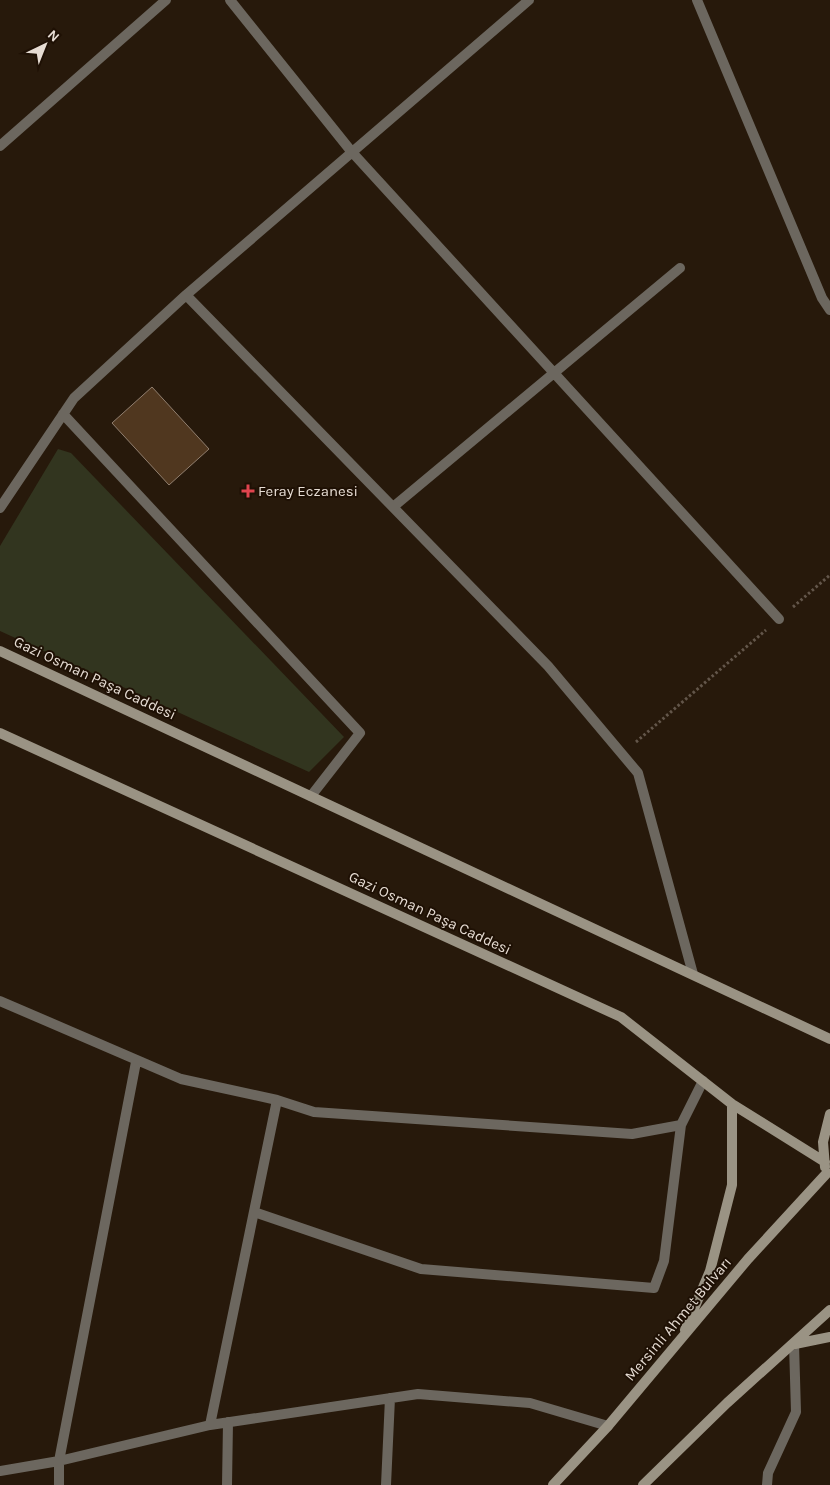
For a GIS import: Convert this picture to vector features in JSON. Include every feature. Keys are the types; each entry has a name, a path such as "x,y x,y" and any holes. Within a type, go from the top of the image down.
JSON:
{"main road":[{"name":"Gazi Osman Paşa Caddesi","path":"0,651 693,974 830,1040"},
{"name":"Gazi Osman Paşa Caddesi","path":"0,733 621,1018 732,1104 825,1162"},
{"path":"680,1340 710,1271 732,1185 732,1104"},
{"path":"829,1177 823,1142 830,1114"},
{"name":"Mersinli Ahmet Bulvarı","path":"553,1485 608,1426 748,1259 829,1177"},
{"path":"643,1485 727,1402 830,1310"},
{"path":"794,1344 830,1337"}],"street":[{"path":"0,146 166,0"},
{"path":"230,0 352,151 779,619"},
{"path":"0,508 74,398 186,295 529,0"},
{"path":"696,0 822,298 830,310"},
{"path":"393,507 680,268"},
{"path":"186,295 548,666 638,773 693,974"},
{"path":"63,414 360,733 312,796"},
{"path":"0,1001 136,1062 181,1080 277,1100 314,1112 632,1134 681,1125"},
{"path":"59,1485 59,1461 136,1062"},
{"path":"254,1212 421,1269 654,1288 664,1261 681,1125 703,1081"},
{"path":"210,1425 277,1100"},
{"path":"768,1485 768,1473 796,1412 794,1344"},
{"path":"0,1471 59,1461 210,1425 418,1394 530,1403 608,1426"},
{"path":"386,1485 390,1398"},
{"path":"227,1485 228,1422"}],"path":[{"path":"622,754 830,575"}],"green space":[{"path":"58,449 71,453 344,737 309,772 0,631 0,546"}],"building":[{"path":"152,387 209,449 169,485 112,423"}],"place":[{"name":"Feray Eczanesi","path":"248,491"}]}
